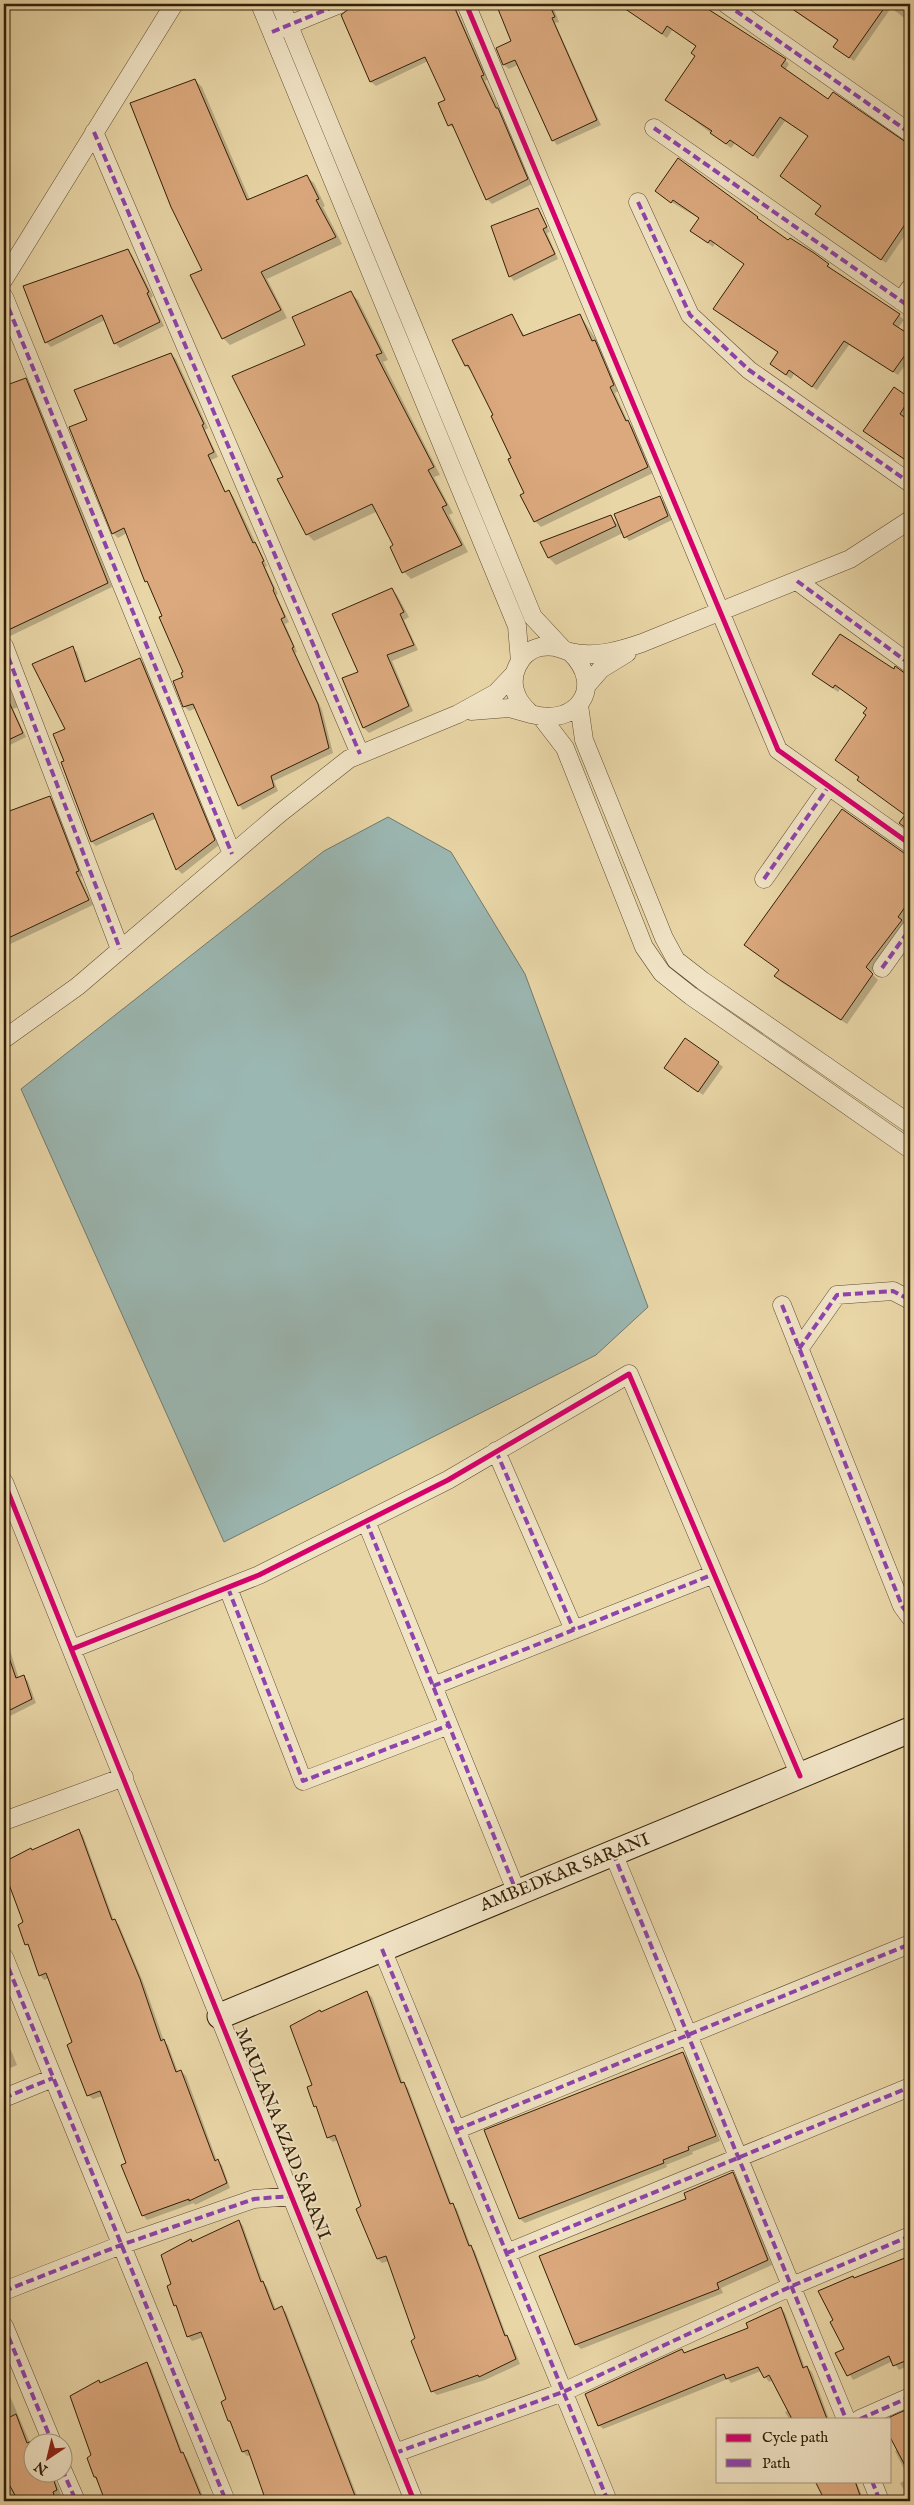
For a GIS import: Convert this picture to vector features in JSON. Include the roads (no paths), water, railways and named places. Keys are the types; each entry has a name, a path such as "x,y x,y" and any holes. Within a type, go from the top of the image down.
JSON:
{"street":[{"path":"4,279 174,4"},
{"path":"260,4 517,626 517,667 514,683 516,696 537,716 565,748 644,947 662,973 691,996 910,1147"},
{"path":"280,4 533,618 580,661 586,673 587,684"},
{"path":"272,32 340,4"},
{"path":"466,4 722,611 778,750 910,844"},
{"path":"726,4 910,133"},
{"path":"654,128 907,298"},
{"path":"94,132 360,754"},
{"path":"638,202 690,315 749,370 910,483"},
{"path":"4,297 232,854"},
{"path":"4,1039 78,986 232,854 349,759 458,714 496,693 527,654 537,648 550,646 596,654 616,652 642,644 850,559 910,520"},
{"path":"797,581 910,664"},
{"path":"458,714 481,709 509,708 537,716 555,718 570,713 579,705 587,684 600,669 642,644"},
{"path":"4,646 120,949"},
{"path":"579,705 584,740 664,938 676,960 703,981 910,1124"},
{"path":"764,879 829,786"},
{"path":"882,968 910,929"},
{"path":"799,1349 837,1295 894,1291 910,1300"},
{"path":"782,1305 902,1606 910,1617"},
{"path":"72,1650 259,1575 448,1480 629,1374 800,1776"},
{"path":"496,1451 574,1630"},
{"name":"MAULANA AZAD SARANI","path":"4,1482 414,2501"},
{"path":"366,1521 516,1893"},
{"path":"433,1686 714,1574"},
{"path":"228,1588 303,1781 448,1725"},
{"name":"AMBEDKAR SARANI","path":"220,2016 910,1730"},
{"path":"4,1821 124,1777"},
{"path":"613,1853 846,2418"},
{"path":"456,2130 910,1944"},
{"path":"382,1949 608,2501"},
{"path":"4,1957 226,2501"},
{"path":"4,2098 53,2078"},
{"path":"507,2253 910,2087"},
{"path":"4,2291 121,2245 254,2199 292,2196"},
{"path":"394,2453 563,2392 792,2286 910,2236"},
{"path":"4,2326 48,2432"},
{"path":"862,2418 910,2397"},
{"path":"68,2482 76,2501"},
{"path":"872,2482 880,2501"}],"water":[{"path":"388,817 451,852 525,974 648,1307 596,1355 224,1542 21,1089 324,851"}]}
